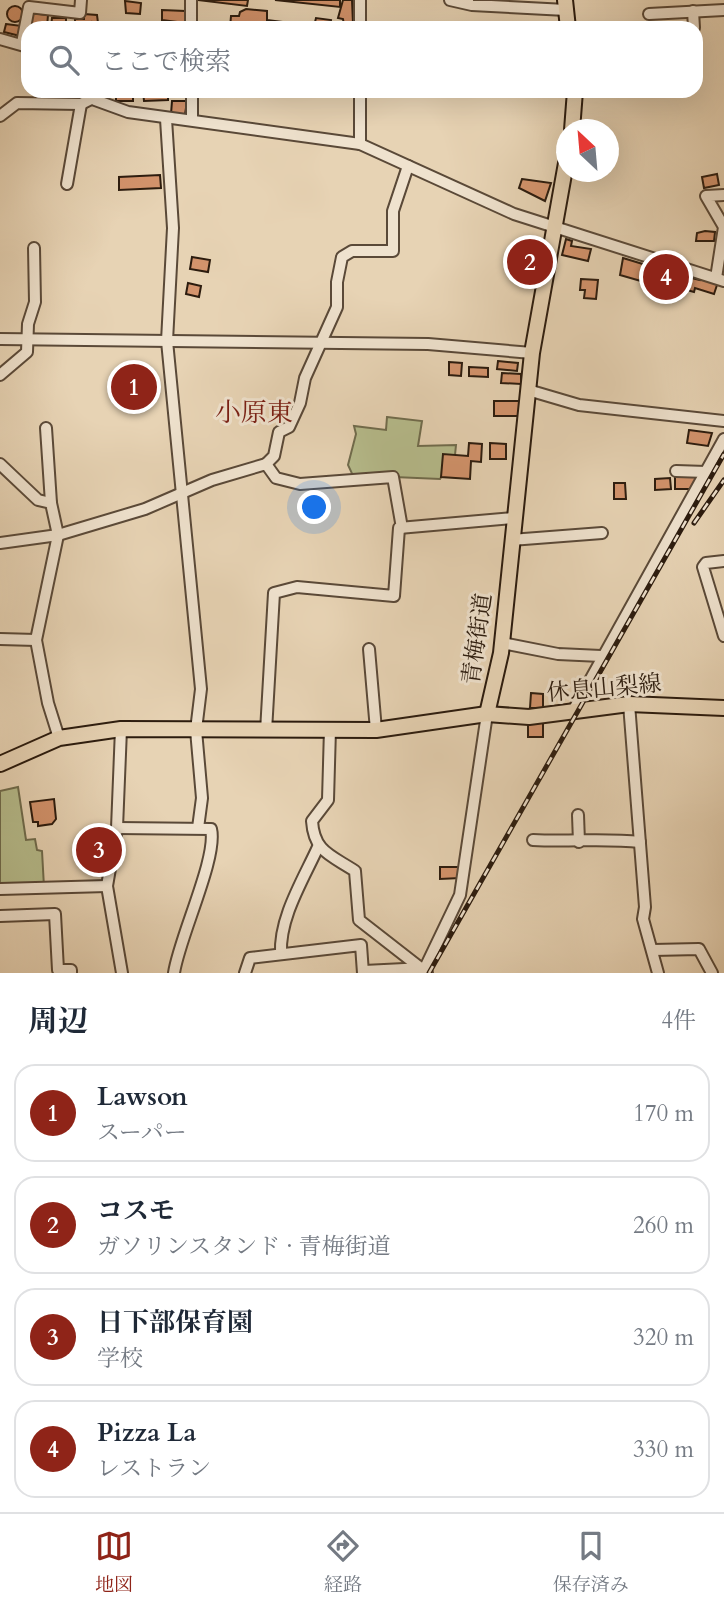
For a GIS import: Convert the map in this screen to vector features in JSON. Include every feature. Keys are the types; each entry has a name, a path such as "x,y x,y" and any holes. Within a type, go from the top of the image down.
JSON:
{"main road":[{"path":"573,119 574,98"},
{"name":"青梅街道","path":"0,764 59,738 121,729 376,730 487,714 502,643 532,353 563,182"},
{"name":"休息山梨線","path":"487,714 529,717 629,704 724,708"}],"street":[{"path":"28,21 29,7 80,13 81,0"},
{"path":"191,0 191,21"},
{"path":"360,0 360,21"},
{"path":"450,0 472,5 565,5"},
{"path":"649,14 724,9"},
{"path":"693,11 694,21"},
{"path":"0,39 21,44"},
{"path":"67,184 81,104 86,98"},
{"path":"95,98 113,108 166,119 192,119 360,144 514,214 720,279 724,226 706,196 724,195"},
{"path":"192,98 192,119"},
{"path":"360,98 360,144"},
{"path":"0,116 17,103 81,104"},
{"path":"166,119 173,228 167,341 180,496 201,688 196,730 202,798 198,828"},
{"path":"0,543 58,535 180,496 212,480 266,464 274,456 279,432 289,426 300,403 305,378 337,307 337,282 342,257 352,251 393,251 393,211 408,166"},
{"path":"0,375 27,352 28,324 35,302 34,248"},
{"path":"0,339 319,345 428,344 532,353"},
{"path":"528,390 579,405 724,421"},
{"path":"46,428 51,503 58,535 36,640 48,703 59,738"},
{"path":"573,711 601,656 724,439"},
{"path":"0,464 38,500 51,503"},
{"path":"266,464 276,478 300,484 394,477 402,528"},
{"path":"676,471 706,472"},
{"path":"265,731 274,593 297,587 394,596 399,528 513,518"},
{"path":"511,540 602,533"},
{"path":"724,561 706,563 704,567 724,636"},
{"path":"0,639 36,640"},
{"path":"502,643 558,654 601,656"},
{"path":"369,649 376,730"},
{"path":"629,704 645,907 643,919 658,973"},
{"path":"426,971 460,895 487,714"},
{"path":"121,729 117,828 107,886 122,973"},
{"path":"330,729 328,800 312,821 313,840 318,847 355,871 359,920 426,971"},
{"path":"578,815 579,842"},
{"path":"117,828 211,828 206,865 179,943 174,973"},
{"path":"533,840 579,842 616,839 640,842"},
{"path":"281,954 280,937 286,929 291,900 301,885 318,847"},
{"path":"0,888 107,886"},
{"path":"0,916 55,914 58,970 71,970 71,973"},
{"path":"246,973 250,958 361,945 364,972 426,971"},
{"path":"653,950 699,949 712,973"}],"green space":[{"path":"387,417 422,421 418,446 456,445 455,455 440,479 394,477 355,480 348,465 356,434 354,426 386,430"},
{"path":"18,787 26,840 35,839 37,850 42,851 44,887 0,889 0,791"}],"building":[{"path":"198,0 248,0 247,6"},
{"path":"275,0 340,0 340,7"},
{"path":"343,0 352,0 353,21 338,18"},
{"path":"125,1 141,3 140,14 126,13"},
{"path":"15,6 23,14 15,22 7,14"},
{"path":"246,9 267,11 267,20 275,21 231,21 231,16 239,16 240,12"},
{"path":"162,10 185,11 185,21 162,20"},
{"path":"31,13 48,15 48,21 30,21"},
{"path":"84,14 97,15 98,21 75,21 84,19"},
{"path":"52,18 66,18 66,21 52,21"},
{"path":"316,18 331,21 315,21"},
{"path":"6,24 21,26 20,36 4,32"},
{"path":"116,98 133,98 133,101 116,101"},
{"path":"144,98 168,98 168,100 144,101"},
{"path":"172,101 187,101 185,115 171,114"},
{"path":"717,174 719,185 704,188 702,177"},
{"path":"160,175 161,188 119,190 119,177"},
{"path":"522,179 551,183 545,201 519,188"},
{"path":"715,232 714,241 696,241 697,233"},
{"path":"566,239 572,241 571,246 591,249 588,261 562,255"},
{"path":"519,250 526,252 524,258 537,261 536,267 516,262"},
{"path":"192,257 210,260 208,272 190,269"},
{"path":"623,258 669,272 665,288 620,275"},
{"path":"676,274 718,282 714,294 695,288 694,292 673,286"},
{"path":"581,279 598,280 596,299 584,298 585,290 580,290"},
{"path":"188,283 201,286 199,297 186,294"},
{"path":"498,361 518,363 517,371 497,369"},
{"path":"449,362 462,363 461,376 449,375"},
{"path":"469,367 488,368 488,377 469,376"},
{"path":"502,373 521,374 521,384 501,383"},
{"path":"123,382 151,383 151,395 123,394"},
{"path":"494,401 519,401 519,416 494,416"},
{"path":"689,430 712,433 708,446 687,443"},
{"path":"469,443 482,444 481,462 471,461 470,479 441,477 443,454 468,456"},
{"path":"490,443 506,444 506,459 490,459"},
{"path":"675,475 696,475 696,489 675,489"},
{"path":"670,478 671,489 655,490 655,479"},
{"path":"614,483 625,483 626,499 614,499"},
{"path":"531,693 543,694 543,708 530,708"},
{"path":"543,719 543,737 528,737 528,720"},
{"path":"54,799 56,819 52,824 38,826 38,822 33,822 30,802"},
{"path":"440,867 460,867 460,878 440,879"}],"railway":[{"path":"429,973 724,454"},
{"path":"694,523 724,480"}],"place":[{"name":"コスモ","path":"530,262"},
{"name":"Pizza La","path":"666,277"},
{"name":"Lawson","path":"134,387"},
{"name":"日下部保育園","path":"99,850"}],"district":[{"name":"小原東","path":"254,412"}]}
